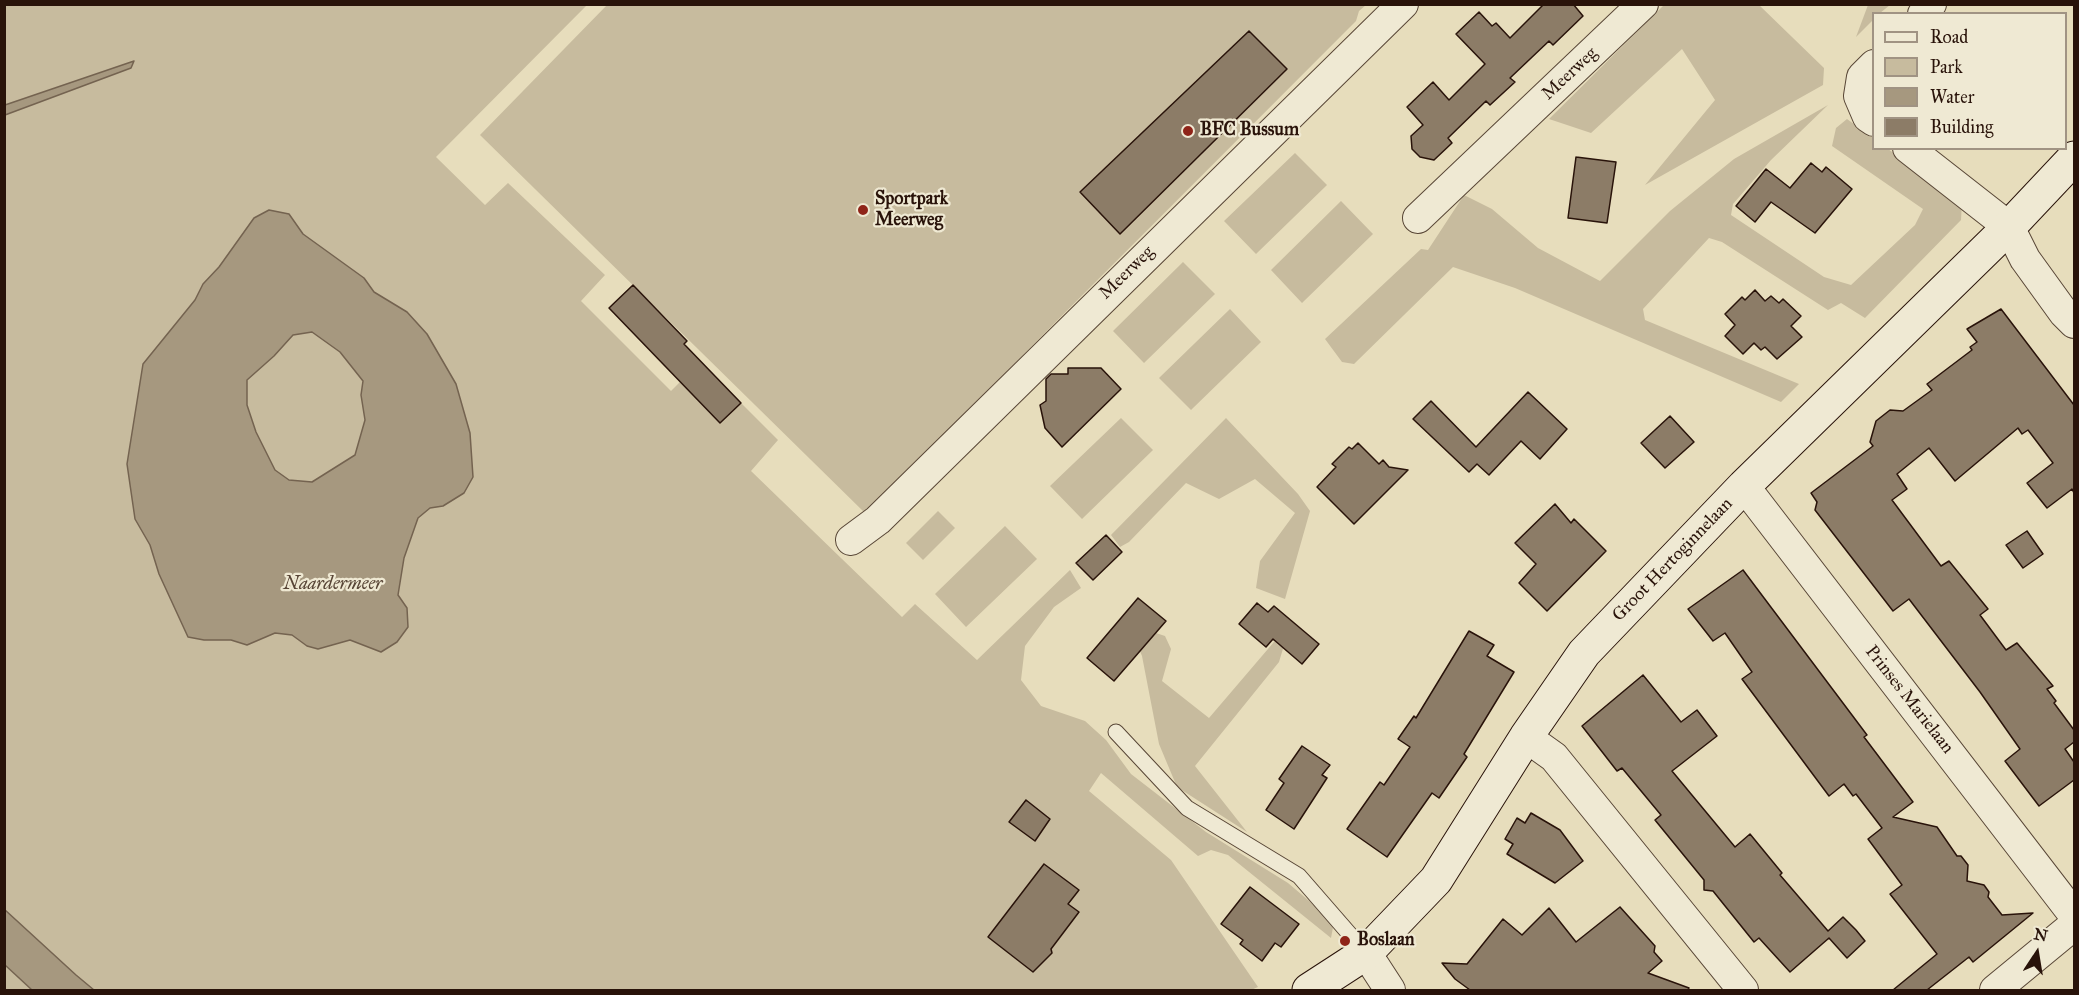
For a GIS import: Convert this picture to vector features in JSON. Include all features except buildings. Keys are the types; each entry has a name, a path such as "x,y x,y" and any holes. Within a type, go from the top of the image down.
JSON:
{"main road":[{"name":"Groot Hertoginnelaan","path":"1309,990 1366,953 1436,880 1526,737 1584,653 1744,486 2009,227 2074,158"}],"street":[{"name":"Meerweg","path":"851,540 886,512 1403,4"},
{"name":"Meerweg","path":"1418,218 1643,4"},
{"path":"1872,67 1862,77 1859,96 1868,117 1872,120"},
{"path":"1911,150 2009,227 2025,259 2064,313 2074,323"},
{"name":"Prinses Marielaan","path":"1744,486 2074,915"},
{"path":"1526,737 1554,757 1743,990"},
{"path":"1995,990 2074,925"},
{"path":"1366,953 1390,990"}],"lane":[{"path":"1116,732 1187,808 1299,876 1366,953"}],"green space":[{"name":"Naardermeer","path":"4,5 587,5 436,157 485,205 508,183 605,275 581,301 671,391 700,362 778,440 751,471 902,617 915,604 977,660 1070,570 1081,588 1054,607 1025,646 1021,680 1041,706 1085,721 1106,740 1131,774 1206,832 1288,883 1334,922 1331,938 1228,855 1211,850 1198,856 1101,773 1089,791 1171,860 1258,987 1251,990 91,990 5,910"},
{"name":"Sportpark Meerweg","path":"607,5 1366,5 1359,11 1356,21 865,513 480,135"},
{"path":"1664,5 1759,5 1824,68 1823,85 1645,185 1715,100 1682,49 1591,133 1549,119"},
{"path":"1868,5 1890,5 1881,12 1872,12 1872,21 1856,37"},
{"path":"1828,105 1771,160 1733,204 1731,215 1824,277 1851,285 1915,225 1923,209 1832,146 1836,128 1847,119 1872,137 1872,150 1889,150 1962,202 1961,220 1865,318 1841,303 1828,310 1722,242 1709,238 1643,309 1645,320 1799,384 1781,402 1515,288 1453,267 1354,364 1342,362 1325,339 1421,249 1428,250 1464,195 1492,209 1538,248 1600,281 1670,211 1734,159"},
{"path":"1295,153 1327,185 1256,254 1224,221"},
{"path":"1341,201 1373,234 1302,303 1271,270"},
{"path":"1183,262 1215,294 1144,363 1113,331"},
{"path":"1230,309 1261,342 1191,410 1159,378"},
{"path":"1121,418 1153,450 1082,519 1050,486"},
{"path":"1226,418 1298,494 1310,511 1285,599 1256,588 1260,561 1295,513 1255,479 1219,499 1186,483 1129,542 1120,547 1111,535"},
{"path":"938,511 955,528 923,560 906,543"},
{"path":"1005,526 1037,559 966,627 935,594"},
{"path":"1291,622 1279,662 1195,766 1247,832 1177,787 1159,744 1142,656 1134,637 1147,630 1165,636 1171,649 1162,681 1209,718"},
{"path":"5,965 10,970 32,990 5,990"}],"water":[{"path":"134,61 131,68 5,115 5,105"},
{"path":"269,210 289,214 303,234 364,278 374,292 407,312 427,334 456,384 470,433 473,477 464,493 443,506 430,508 418,518 404,558 398,595 407,608 408,627 397,642 381,652 350,640 318,649 307,646 292,635 275,633 247,645 231,640 204,640 188,637 159,574 150,545 135,519 127,464 143,364 195,300 203,284 219,267 254,218","holes":["312,332 340,352 363,381 361,395 365,420 355,455 312,482 289,480 275,470 256,432 247,405 247,380 293,335"]},
{"path":"4,909 94,990 32,990 5,965"}],"place":[{"name":"BFC Bussum","path":"1188,131"},
{"name":"Sportpark Meerweg","path":"863,210"},
{"name":"Boslaan","path":"1345,941"}]}
